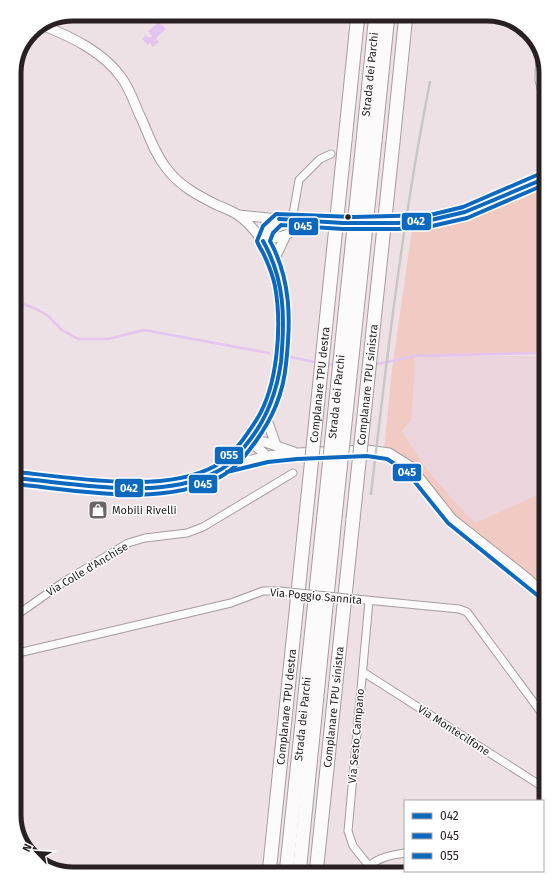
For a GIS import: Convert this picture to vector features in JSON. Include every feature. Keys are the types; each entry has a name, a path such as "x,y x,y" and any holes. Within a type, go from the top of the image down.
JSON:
{"highway":[{"name":"Complanare TPU destra","path":"270,867 357,21"},
{"name":"Strada dei Parchi","path":"369,141 376,21"},
{"name":"Strada dei Parchi","path":"300,867 330,516 369,141 387,21"},
{"name":"Complanare TPU sinistra","path":"317,867 405,21"},
{"name":"Strada dei Parchi","path":"287,867 330,516"}],"street":[{"path":"21,479 97,486 158,486 200,479 216,473 226,466 250,441 266,417 274,401 279,381 284,329 282,291 274,260 263,241 239,215 191,191 168,170 155,151 128,87 110,65 82,44 48,28"},
{"path":"292,220 299,180 320,159 332,154"},
{"path":"239,215 306,222 392,223 440,219 473,209 539,181"},
{"path":"263,241 268,229 279,219"},
{"path":"263,241 286,235 306,222"},
{"path":"274,260 286,235"},
{"path":"266,417 276,445"},
{"path":"250,441 265,442 296,453"},
{"path":"250,441 267,456"},
{"path":"226,466 267,456 296,453 366,450 384,451 396,456 410,466 452,519 539,589"},
{"name":"Via Colle d'Anchise","path":"21,612 65,581 125,545 139,539 181,534 204,527 293,473"},
{"name":"Via Poggio Sannita","path":"21,652 231,603 263,591 280,591 459,609 467,612 539,710"},
{"name":"Via Sesto Campano","path":"369,600 348,831 353,846 369,866"},
{"name":"Via Montecilfone","path":"362,672 539,785"},
{"path":"369,866 383,857 404,853"}],"shaded area":[{"path":"159,22 166,29 156,38 159,42 153,47 150,43 148,45 142,39 146,35 149,38 152,36 148,31"},
{"path":"539,180 539,353 415,356 412,419 402,431 436,480 475,523 539,494 539,589 474,537 417,474 384,451 392,369 413,222 420,222"},
{"path":"415,356 539,356 539,494 475,523 456,505 413,449 402,431 412,419"}],"waterway":[{"path":"21,303 47,315 62,330 78,339 108,339 144,330 269,353"},
{"path":"373,365 415,356 539,353"},
{"path":"285,356 319,363"},
{"path":"326,364 337,365"}],"railway":[{"path":"371,494 404,236 420,133 430,82"}],"transit line":[{"name":"055","path":"21,473 90,480 144,482 170,480 194,475 215,466 228,457 244,439 257,419 270,389 274,372 278,336 275,286 265,257 257,241 263,226 276,214 354,217 430,215 463,207 539,174"},
{"name":"042","path":"279,219 343,223 398,223 431,220 465,212 539,181"},
{"name":"045","path":"21,485 92,493 146,494 172,492 197,486 220,477 235,466 256,441 272,414 280,395 285,375 289,332 288,301 282,270 270,241 273,233 281,225 343,229 398,229 432,226 467,218 539,187"},
{"name":"042","path":"21,479 118,488 171,486 196,480 218,471 232,461 252,437 268,411 275,392 281,362 283,330 282,300 276,270 263,241"},
{"name":"045","path":"227,472 268,462 297,459 367,456 387,459 406,471 448,523 539,597"}],"place":[{"name":"Mobili Rivelli","path":"98,510"}]}
